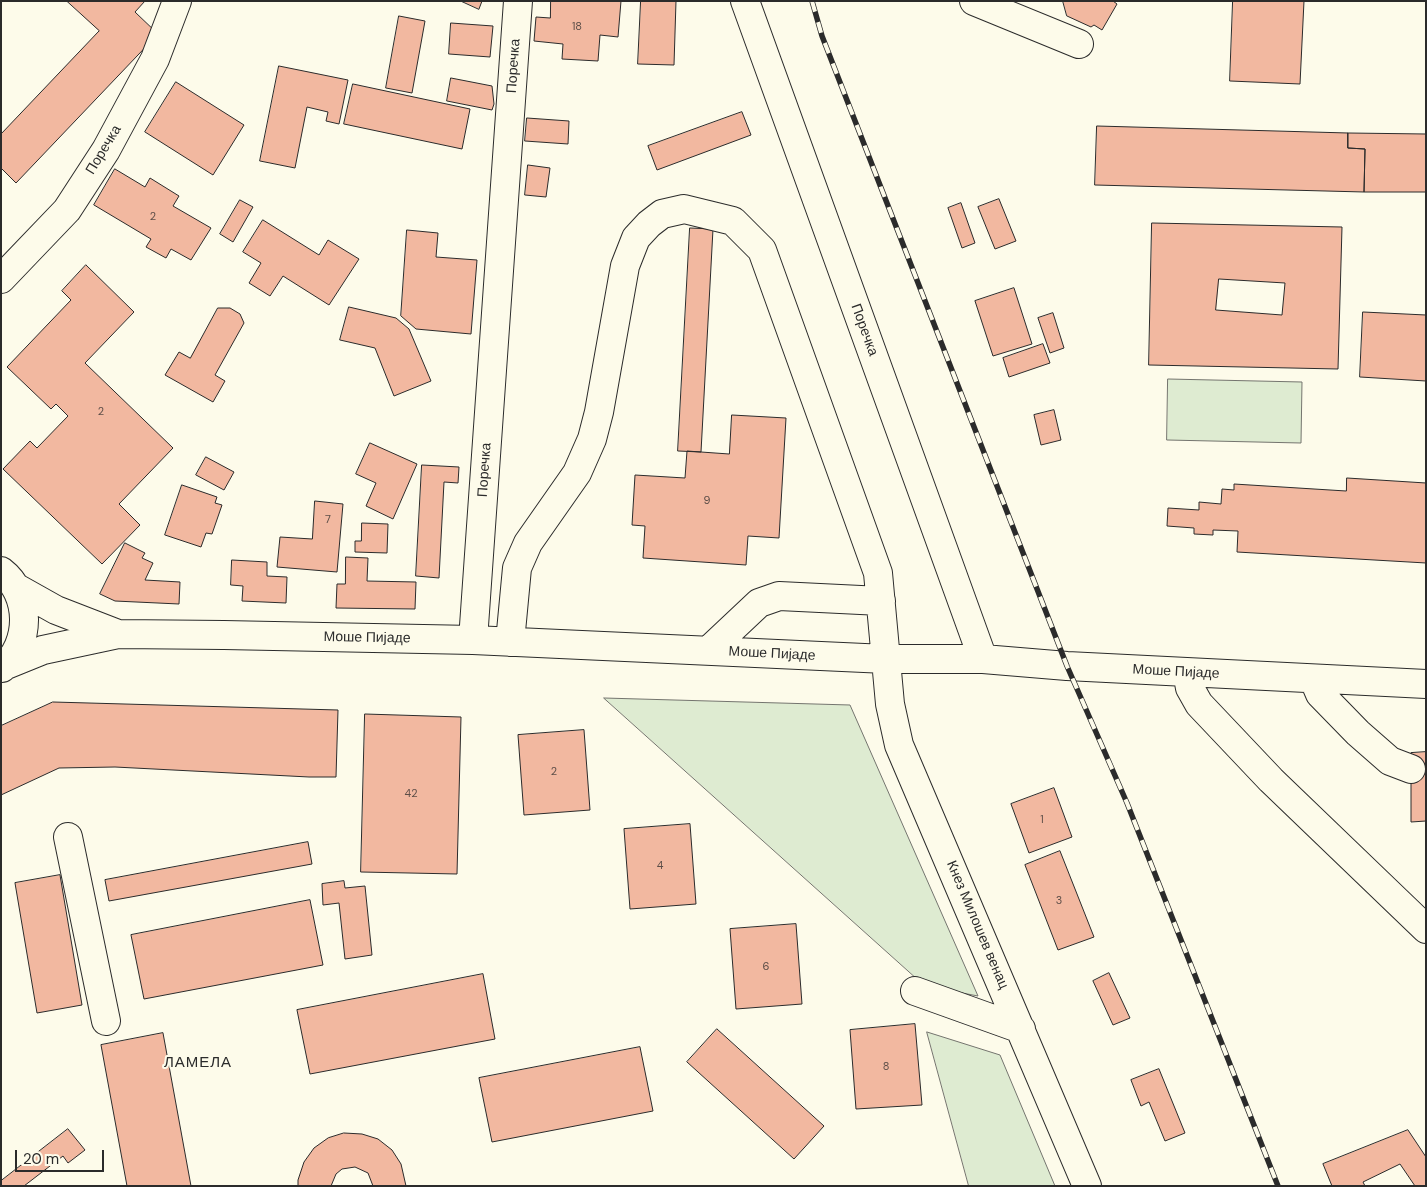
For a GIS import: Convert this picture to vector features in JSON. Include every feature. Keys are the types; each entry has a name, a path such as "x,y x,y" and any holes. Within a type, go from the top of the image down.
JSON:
{"street":[{"name":"Поречка","path":"1,279 67,210 106,150 155,59 177,1"},
{"name":"Поречка","path":"473,640 518,1"},
{"name":"Поречка","path":"745,1 983,659"},
{"path":"974,1 1079,44"},
{"name":"Кнез Милошев венац","path":"510,642 517,568 528,543 577,473 592,440 599,412 625,266 636,238 662,214 684,209 733,222 762,250 878,573 890,704 899,745 1087,1186"},
{"name":"Моше Пијаде","path":"8,579 56,610 118,634"},
{"name":"Моше Пијаде","path":"4,667 16,651 23,636 25,619 22,602 8,579"},
{"path":"708,651 759,603 779,596 881,601"},
{"name":"Моше Пијаде","path":"4,667 43,650 118,634 473,640 886,660 983,659 1067,666 1426,684"},
{"path":"1187,672 1190,688 1199,704 1272,780 1426,929"},
{"path":"1316,679 1320,694 1358,733 1390,761 1411,769"},
{"path":"68,837 106,1021"},
{"path":"914,991 1021,1029"}],"green space":[{"path":"1168,379 1302,382 1301,443 1167,440"},
{"path":"604,698 850,705 978,996 925,986"},
{"path":"927,1032 1000,1055 1055,1186 969,1186"}],"building":[{"path":"67,1 145,1 135,12 158,34 16,183 1,168 1,134 99,31"},
{"path":"461,1 482,1 479,9"},
{"path":"551,1 621,1 618,37 600,35 598,61 562,59 563,44 534,41 536,17 550,18"},
{"path":"641,1 676,1 674,65 638,64"},
{"path":"1063,1 1113,1 1117,4 1102,30 1094,25 1091,27 1067,16"},
{"path":"1233,1 1304,1 1300,84 1230,81"},
{"path":"399,16 425,21 412,93 386,88"},
{"path":"451,23 493,26 490,57 449,54"},
{"path":"279,66 348,80 339,124 326,121 328,112 307,107 295,168 260,161"},
{"path":"451,78 492,86 494,104 492,110 447,101"},
{"path":"176,82 244,125 213,175 145,132"},
{"path":"353,84 470,109 462,149 344,124"},
{"path":"742,112 751,135 657,170 648,146"},
{"path":"527,118 569,121 568,144 525,141"},
{"path":"1097,126 1348,133 1348,148 1365,149 1364,192 1095,185"},
{"path":"1348,133 1426,134 1426,192 1364,192 1365,149 1348,148"},
{"path":"528,165 550,168 546,197 525,195"},
{"path":"115,169 145,187 150,178 179,196 173,206 211,228 191,260 171,249 166,258 146,247 151,239 94,205"},
{"path":"999,199 1016,241 995,249 978,207"},
{"path":"240,200 253,207 233,242 220,234"},
{"path":"961,203 975,243 962,248 948,208"},
{"path":"263,220 319,255 328,240 359,259 329,305 283,276 270,296 249,283 261,263 243,252"},
{"path":"1152,223 1342,227 1338,369 1149,365","holes":["1219,279 1285,283 1282,315 1216,310"]},
{"path":"690,228 713,229 701,452 678,451"},
{"path":"407,230 438,233 436,257 477,260 471,334 416,329 401,316"},
{"path":"86,265 134,312 85,363 173,448 119,504 140,525 102,564 3,469 30,441 37,448 68,416 56,404 51,409 7,367 71,300 62,291"},
{"path":"1014,288 1032,344 993,356 975,301"},
{"path":"349,307 396,318 409,329 431,381 394,396 375,348 340,340"},
{"path":"218,308 230,308 240,314 244,323 215,375 225,381 213,402 165,375 179,352 190,358"},
{"path":"1363,312 1426,315 1426,381 1360,377"},
{"path":"1053,313 1064,348 1050,353 1038,318"},
{"path":"1043,344 1050,363 1009,377 1003,358"},
{"path":"1054,410 1061,440 1041,445 1034,415"},
{"path":"732,415 786,418 779,538 748,536 746,565 643,558 645,526 632,525 635,475 685,478 687,451 729,454"},
{"path":"370,443 417,464 393,519 366,506 376,483 356,474"},
{"path":"206,457 234,472 224,490 196,475"},
{"path":"422,465 459,467 458,483 444,482 439,578 416,576"},
{"path":"1347,478 1426,483 1426,563 1237,552 1238,531 1213,530 1213,535 1194,534 1194,528 1167,526 1168,508 1199,510 1199,502 1221,504 1222,489 1234,490 1234,484 1346,491"},
{"path":"182,485 217,497 215,503 222,505 212,534 206,533 201,547 165,535"},
{"path":"315,501 343,504 337,572 277,567 280,537 312,539"},
{"path":"362,523 388,524 387,553 355,552 355,541 361,541"},
{"path":"125,543 145,553 142,558 153,563 145,580 180,582 179,604 115,601 100,594"},
{"path":"346,557 368,558 367,581 416,582 415,609 336,608 337,584 345,584"},
{"path":"232,560 267,562 267,576 287,577 286,603 242,601 243,586 231,585"},
{"path":"53,702 338,710 336,777 115,767 59,768 1,795 1,726"},
{"path":"365,714 461,717 457,874 361,872"},
{"path":"584,730 590,810 524,815 518,735"},
{"path":"1426,752 1426,821 1411,822 1411,753"},
{"path":"1054,788 1072,837 1029,853 1011,804"},
{"path":"690,824 696,904 630,909 624,829"},
{"path":"308,842 312,864 109,901 105,880"},
{"path":"1060,851 1094,937 1058,950 1025,865"},
{"path":"60,875 82,1005 37,1013 15,883"},
{"path":"344,881 345,888 365,886 372,955 345,959 339,903 323,905 322,884"},
{"path":"310,900 323,965 144,999 131,935"},
{"path":"796,924 802,1004 736,1009 730,929"},
{"path":"1109,973 1130,1018 1113,1025 1093,981"},
{"path":"483,974 495,1039 310,1074 297,1010"},
{"path":"915,1024 922,1105 856,1109 850,1030"},
{"path":"717,1029 824,1126 794,1159 687,1062"},
{"path":"163,1033 191,1186 127,1186 101,1045"},
{"path":"640,1047 653,1111 492,1142 479,1078"},
{"path":"1159,1069 1185,1133 1165,1141 1149,1102 1141,1106 1131,1080"},
{"path":"68,1129 85,1150 68,1163 63,1156 24,1186 1,1186 1,1181"},
{"path":"1408,1130 1426,1157 1426,1186 1415,1186 1400,1164 1363,1182 1365,1186 1332,1186 1323,1164"},
{"path":"344,1133 362,1134 378,1139 392,1150 401,1164 406,1186 373,1186 368,1173 355,1167 342,1169 336,1174 331,1186 298,1186 304,1162 314,1148 328,1138"}],"railway":[{"path":"812,1 822,36 1067,666 1127,803 1278,1186"}],"district":[{"name":"ЛАМЕЛА","path":"198,1063"}]}
